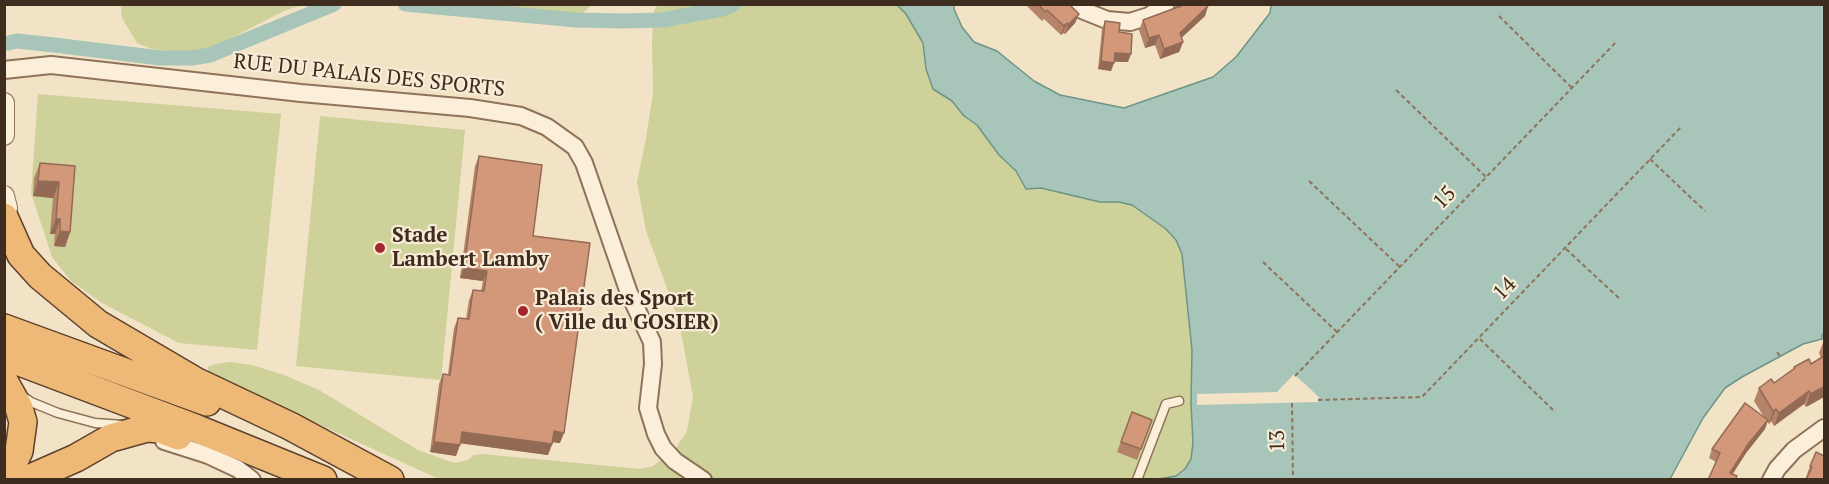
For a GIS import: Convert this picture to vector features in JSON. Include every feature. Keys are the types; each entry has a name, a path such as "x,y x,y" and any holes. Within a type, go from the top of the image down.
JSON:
{"highway":[{"path":"4,217 21,255 33,269 98,324 195,381 290,426 357,464"},
{"path":"4,328 205,401 390,480"},
{"path":"4,356 195,428 323,480"},
{"path":"4,381 19,408 23,422 19,451 15,459 4,470"},
{"path":"26,480 76,458 111,438 147,428 160,429 258,475 294,480"}],"street":[{"path":"1075,4 1082,10 1107,20 1130,22 1149,16 1166,4"},
{"name":"RUE DU PALAIS DES SPORTS","path":"4,70 51,65 301,93 470,108 520,116 547,127 575,147 584,163 629,292 652,342 653,364 648,408 656,434 663,448 675,461 703,480"},
{"path":"4,103 5,134"},
{"path":"4,196 7,208 4,217"},
{"path":"1771,480 1777,469 1794,450 1824,428"},
{"path":"76,458 124,442 144,439 159,440 208,455 238,469 258,475"}],"lane":[{"path":"4,381 32,402 58,413 95,423 147,428"},
{"path":"1137,479 1166,404 1179,401"}],"path":[{"path":"1499,16 1572,88"},
{"name":"15","path":"1295,376 1617,41"},
{"path":"1396,90 1486,177"},
{"name":"14","path":"1318,399 1422,397 1681,127"},
{"path":"1650,159 1705,212"},
{"path":"1309,181 1400,267"},
{"path":"1565,248 1621,300"},
{"path":"1263,262 1337,333"},
{"path":"1479,338 1553,410"},
{"path":"1777,352 1780,356"},
{"name":"13","path":"1292,403 1293,480"}],"green space":[{"path":"121,4 303,5 286,10 208,50 176,52 152,49 137,43 122,18"},
{"path":"592,4 580,15 560,17 430,5"},
{"path":"658,4 897,5 906,14 923,43 926,69 933,88 952,101 964,116 977,125 999,155 1016,171 1026,189 1041,188 1100,202 1120,202 1132,205 1166,229 1176,240 1182,254 1192,350 1193,443 1191,459 1185,469 1176,476 1159,479 439,479 208,374 208,367 230,362 252,365 284,375 319,390 418,450 454,463 468,460 473,455 482,454 641,469 653,466 676,448 687,431 693,397 679,321 646,231 637,182 653,93 652,42 654,11"},
{"path":"38,94 281,114 257,350 179,343 102,303 71,281 52,257 31,193"},
{"name":"Stade Lambert Lamby","path":"320,116 465,130 441,380 296,366"}],"shaded area":[{"path":"897,5 954,5 962,27 974,42 997,51 1034,81 1060,95 1124,108 1213,77 1236,57 1270,13 1271,5 1824,5 1824,334 1822,339 1803,344 1725,388 1703,418 1670,479 1159,479 1176,476 1185,469 1191,459 1193,443 1192,350 1182,254 1176,240 1166,229 1132,205 1100,202 1041,188 1026,189 1016,171 999,155 977,125 964,116 952,101 933,89 926,69 923,43 906,14"}],"pier":[{"path":"1294,374 1319,397 1318,402 1197,405 1197,394 1277,392"}],"building":[{"path":"1038,4 1069,4 1079,14 1064,26"},
{"path":"1179,4 1207,4 1208,6 1180,33 1183,42 1164,49 1159,35 1149,38 1143,20 1181,6"},
{"path":"1105,21 1120,23 1119,32 1132,34 1131,54 1115,53 1114,63 1101,61"},
{"name":"Palais des Sport ( Ville du GOSIER)","path":"479,156 542,165 533,236 590,243 564,433 554,431 552,444 462,432 460,445 434,442 443,374 450,375 458,318 469,319 473,290 484,291 487,271 464,268"},
{"path":"40,163 75,166 70,232 60,231 60,219 56,219 59,182 38,181"},
{"path":"1824,356 1824,387 1810,394 1809,391 1779,413 1776,409 1773,411 1759,388 1771,379 1774,383 1794,367 1809,359 1811,364"},
{"path":"1745,403 1768,420 1749,443 1730,473 1737,476 1735,480 1708,480 1720,453 1712,449"},
{"path":"1132,412 1152,420 1141,449 1121,442"},
{"path":"1816,452 1824,456 1824,480 1806,480 1812,467 1810,466"}],"waterway":[{"path":"8,43 17,41 160,58 192,58 210,55 334,4"},
{"path":"405,4 576,20 623,21 662,20 722,9 734,4"}],"place":[{"name":"Stade Lambert Lamby","path":"380,248"},
{"name":"Palais des Sport ( Ville du GOSIER)","path":"523,311"}]}
